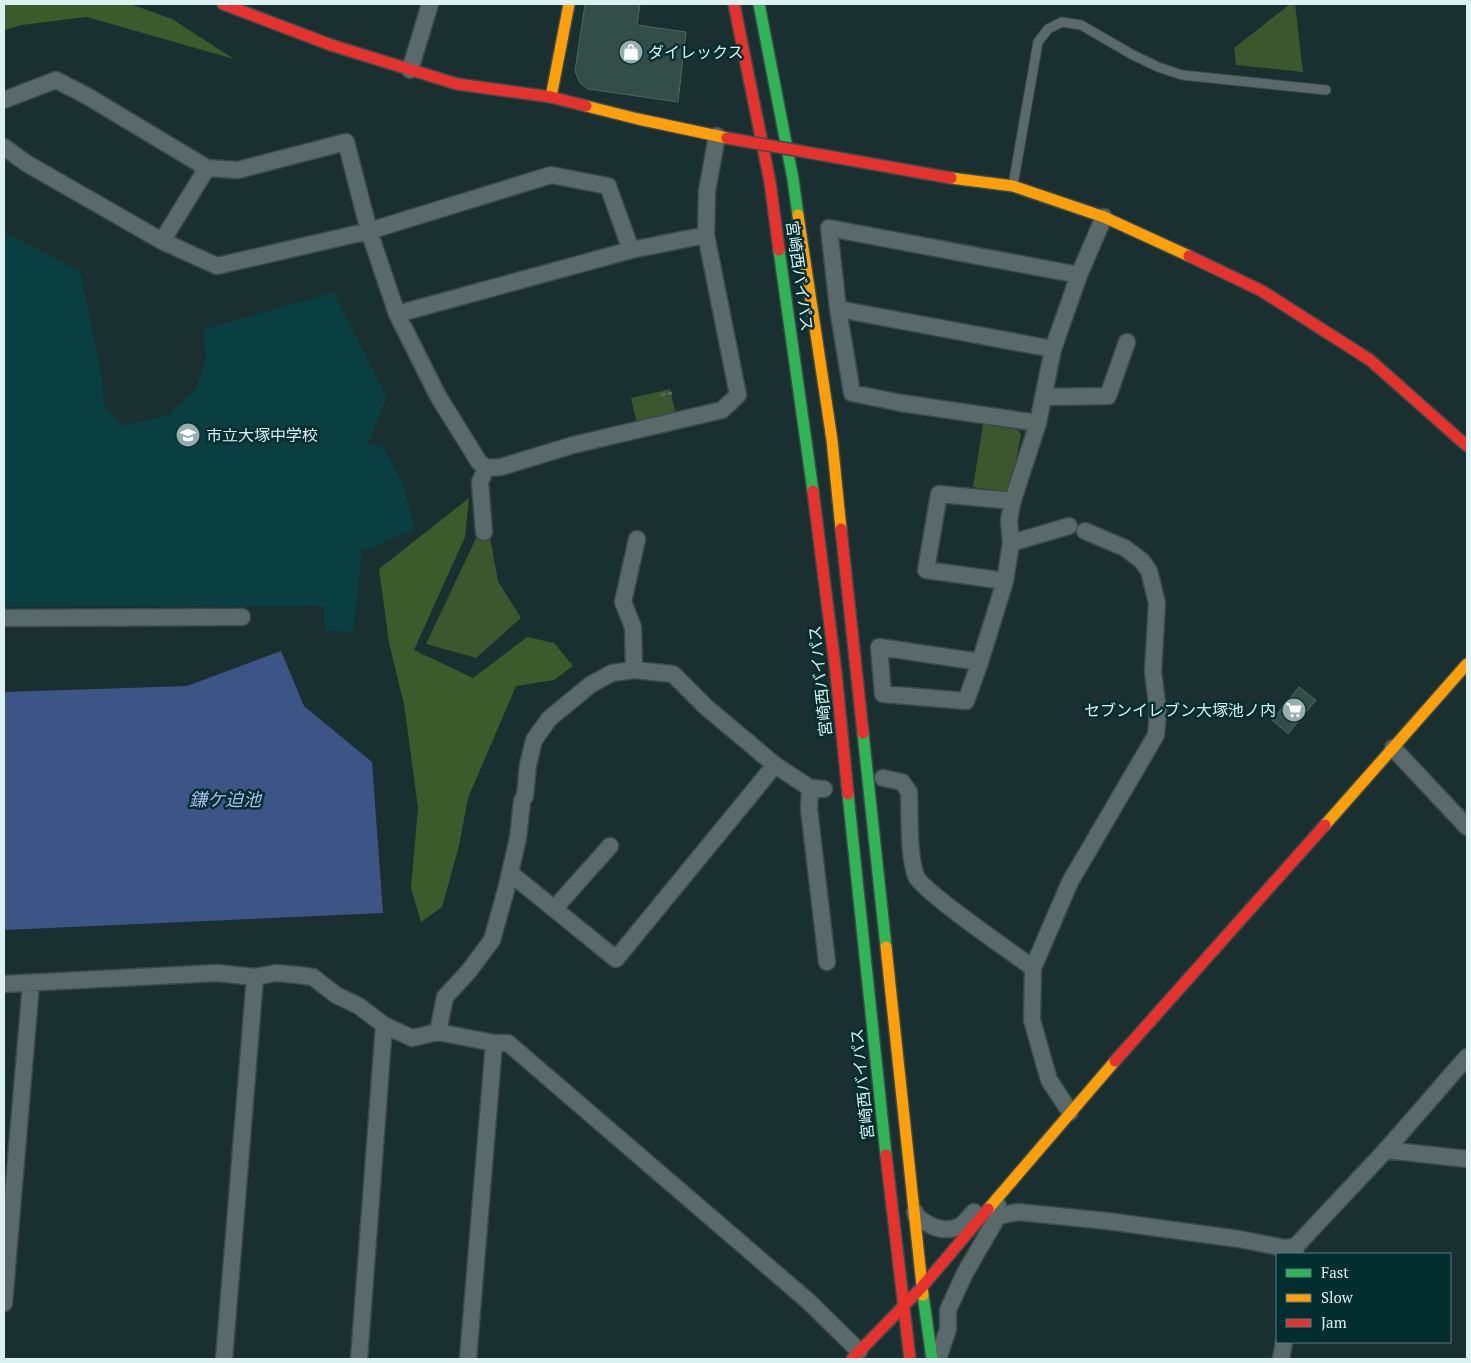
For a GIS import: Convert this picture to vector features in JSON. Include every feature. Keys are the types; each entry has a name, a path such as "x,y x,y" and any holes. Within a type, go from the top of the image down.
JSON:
{"main road":[{"path":"223,4 331,45 457,84 551,97 638,119 722,137 951,178 1013,186 1104,217 1262,291 1370,360 1467,446"},
{"path":"551,97 569,4"},
{"name":"宮崎西バイパス","path":"734,4 770,182 808,447 836,673 878,1081 910,1359"},
{"name":"宮崎西バイパス","path":"759,4 793,179 832,440 922,1287 932,1359"},
{"path":"856,1355 922,1287 1070,1112 1467,664"}],"street":[{"path":"410,70 430,4"},
{"path":"4,100 56,80 87,96 207,168 238,170 346,142 369,231 397,314 438,396 479,462 486,468 501,467 573,445 722,410 738,395 706,234 707,191 722,137"},
{"path":"4,147 26,162 162,241 218,266 369,231 551,175 608,186 631,250"},
{"path":"162,241 207,168"},
{"path":"980,662 879,647 883,694 966,701 980,662 1005,581 1011,543 1009,521 1013,501 1038,423 1053,349 1079,275 1104,217"},
{"path":"1038,423 901,403 852,393 838,310 828,228 1079,275"},
{"path":"397,314 631,250 706,234"},
{"path":"838,310 1053,349"},
{"path":"1043,397 1108,396 1127,342"},
{"path":"484,532 480,482 486,468"},
{"path":"1005,581 926,570 940,494 1013,501"},
{"path":"1011,543 1069,526"},
{"path":"1070,1112 1049,1080 1032,1020 1033,968 1070,882 1156,735 1158,711 1153,672 1157,603 1150,571 1142,561 1125,548 1085,532"},
{"path":"634,670 632,627 623,602 637,539"},
{"path":"4,618 242,617"},
{"path":"438,1032 445,997 469,971 492,940 518,838 522,801 525,796 528,765 534,740 549,719 590,685 612,673 634,670 673,674 695,697 775,765 817,788 809,809 827,962"},
{"path":"1393,748 1467,826"},
{"path":"510,873 616,959 775,765"},
{"path":"883,778 902,782 909,792 913,862 917,878 943,902 1033,968"},
{"path":"554,909 610,846"},
{"path":"4,984 217,972 256,977 276,973 313,977 336,996 359,1006 384,1025 412,1038 438,1032 494,1043 508,1043 808,1301 856,1355"},
{"path":"224,1359 256,977"},
{"path":"4,1303 31,983"},
{"path":"360,1359 384,1025"},
{"path":"468,1359 494,1043"},
{"path":"998,1216 1018,1212 1107,1221 1239,1239 1295,1250 1467,1057"},
{"path":"1386,1150 1467,1159"},
{"path":"914,1204 916,1216 930,1227 944,1230 960,1226 983,1202 998,1196 998,1216 965,1273 948,1310 948,1329 938,1359"},
{"path":"1281,1359 1284,1343"}],"lane":[{"path":"1013,186 1038,42 1048,29 1062,22 1081,25 1133,55 1158,67 1182,75 1326,90"}],"path":[{"path":"666,389 666,394"},
{"path":"661,395 672,392"}],"shaded area":[{"name":"市立大塚中学校","path":"4,232 80,271 102,378 105,407 122,425 167,416 196,388 206,359 203,330 333,292 387,397 368,444 383,447 403,484 415,530 362,551 353,632 325,631 323,606 4,607"}],"green space":[{"path":"4,4 130,4 172,19 234,59 87,17 22,25 4,30"},
{"path":"1290,4 1295,4 1303,72 1236,65 1234,48"},
{"path":"670,389 676,415 637,424 631,398"},
{"path":"983,424 1018,430 1021,435 1010,490 1006,492 973,487"},
{"path":"469,498 465,537 414,650 473,678 527,637 554,643 573,666 554,680 516,686 468,798 459,846 442,907 421,922 411,888 418,808 404,704 389,643 379,569"},
{"path":"489,531 498,581 521,618 476,658 426,644 478,534"}],"water":[{"name":"鎌ケ迫池","path":"281,651 304,706 372,762 383,913 4,930 4,692 187,686"}],"building":[{"name":"ダイレックス","path":"585,4 640,4 637,25 686,32 678,102 588,89 580,83 575,71"},
{"name":"セブンイレブン大塚池ノ内","path":"1299,687 1316,700 1288,734 1272,720"}],"traffic: fast":[{"path":"759,4 793,179 798,215"},
{"path":"779,250 813,491"},
{"path":"863,733 886,947"},
{"path":"848,794 886,1155"},
{"path":"923,1295 932,1359"}],"traffic: slow":[{"path":"551,97 569,4"},
{"path":"586,106 727,138"},
{"path":"951,178 1013,186 1104,217 1189,256"},
{"path":"798,215 832,440 841,529"},
{"path":"1325,825 1467,664"},
{"path":"886,947 923,1295"},
{"path":"988,1209 1115,1061"}],"traffic: jam":[{"path":"223,4 331,45 457,84 551,97 586,106"},
{"path":"734,4 770,182 779,250"},
{"path":"727,138 951,178"},
{"path":"1189,256 1262,291 1370,360 1467,446"},
{"path":"813,491 836,673 848,794"},
{"path":"841,529 863,733"},
{"path":"1115,1061 1325,825"},
{"path":"886,1155 910,1359"},
{"path":"852,1359 922,1287 988,1209"}],"place":[{"name":"ダイレックス","path":"631,52"},
{"name":"市立大塚中学校","path":"188,435"},
{"name":"セブンイレブン大塚池ノ内","path":"1294,710"}]}
